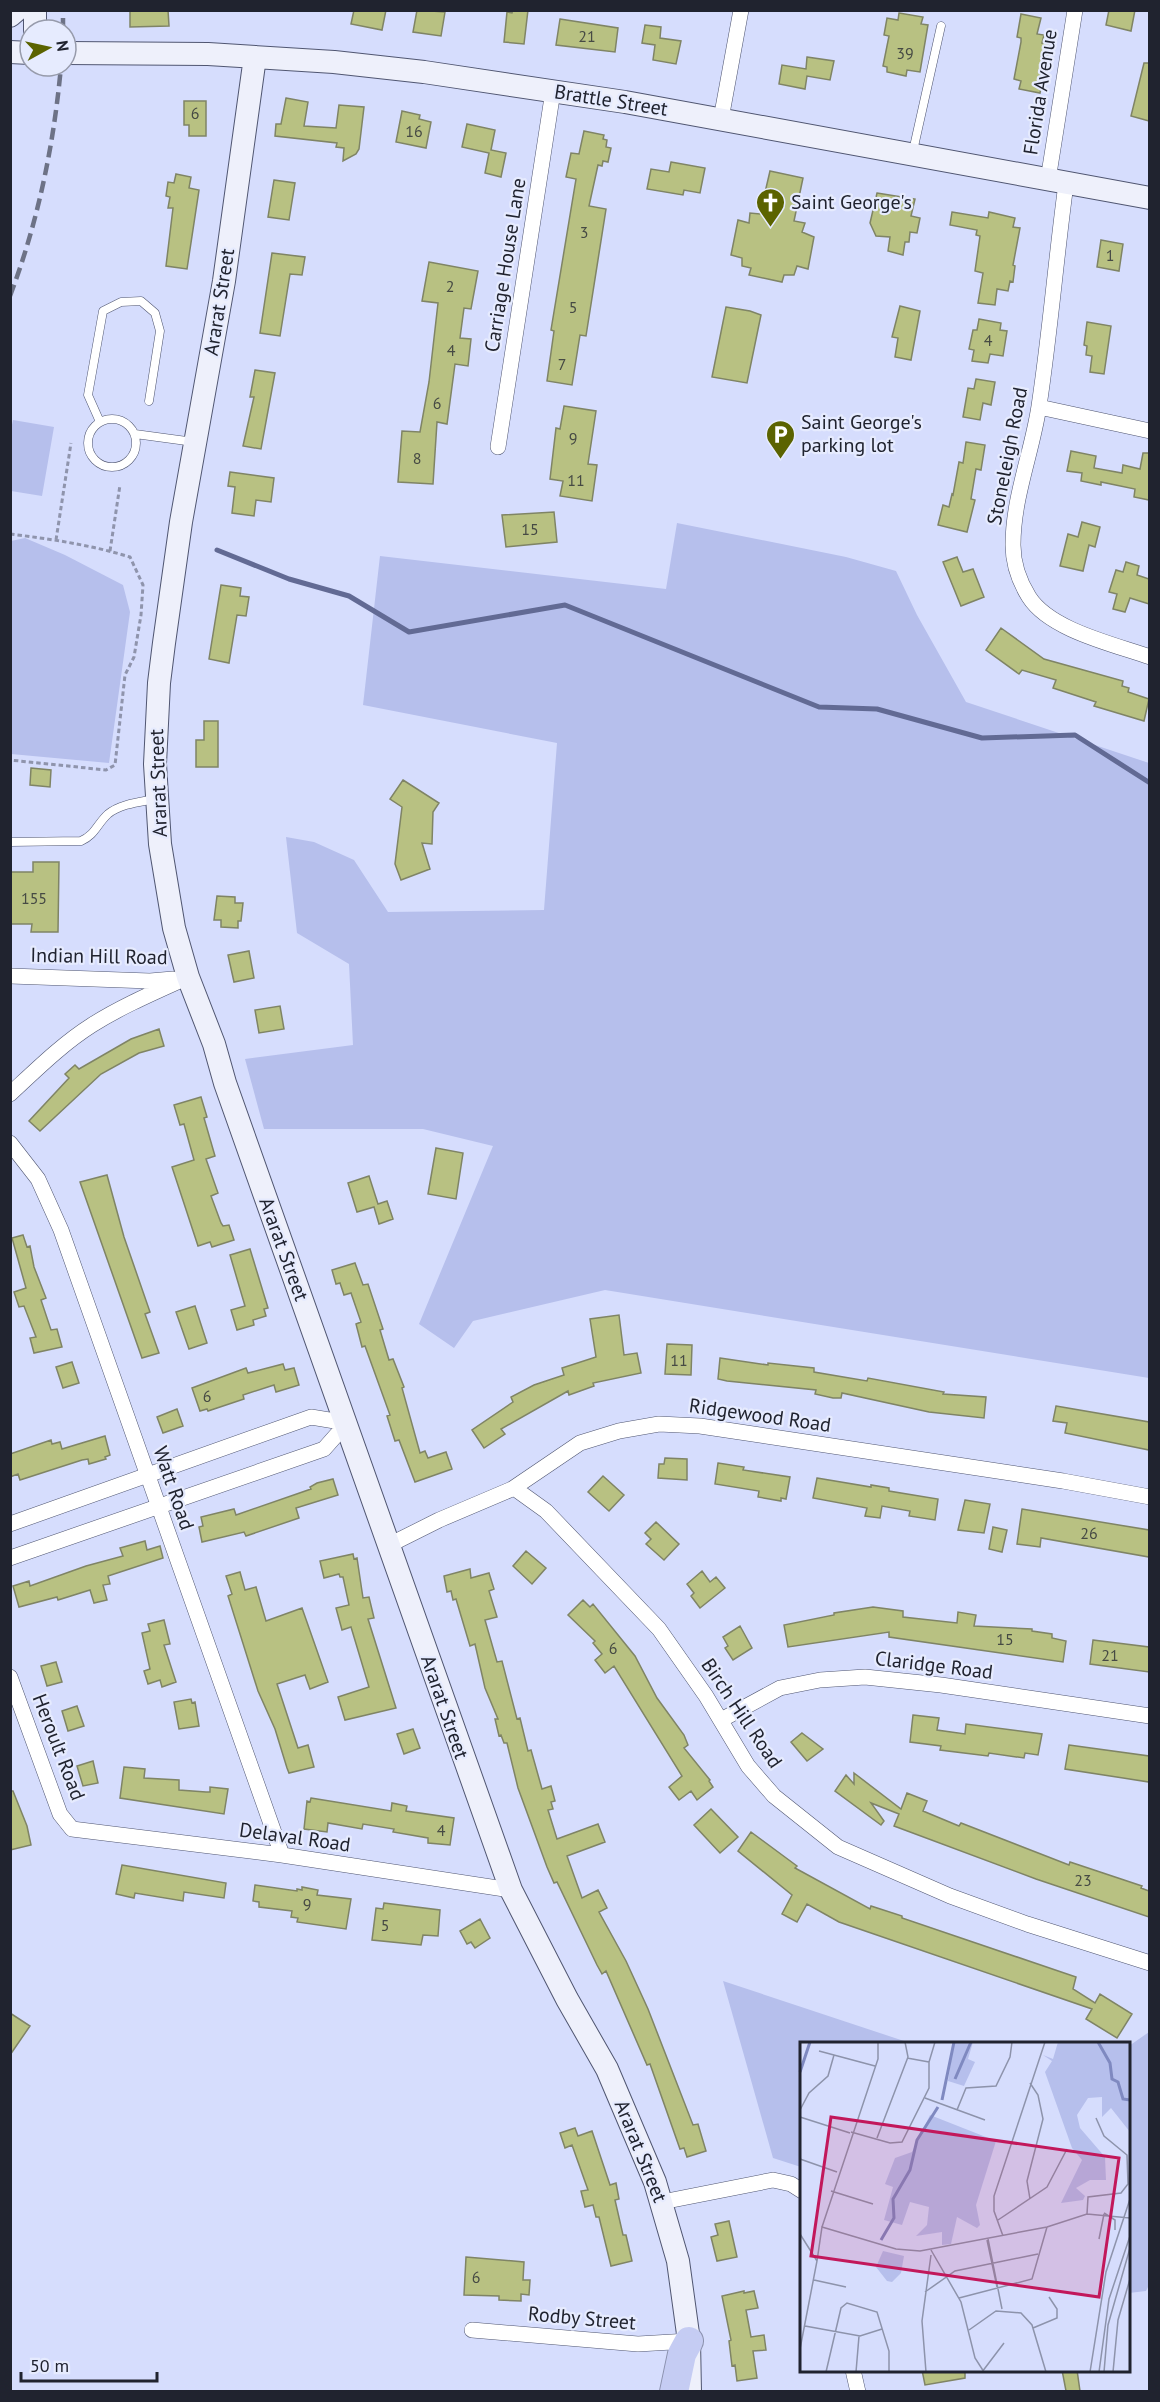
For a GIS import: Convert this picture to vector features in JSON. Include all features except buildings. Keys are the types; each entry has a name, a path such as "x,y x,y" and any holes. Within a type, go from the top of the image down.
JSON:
{"highway":[{"path":"674,2391 682,2354 689,2342"}],"main road":[{"path":"10,16 17,10"},
{"name":"Brattle Street","path":"78,53 208,54 379,66 554,91 721,119 1149,198"},
{"name":"Ararat Street","path":"255,57 224,281 181,522 159,683 155,764 160,844 166,887 188,977 214,1044 225,1083 512,1890 567,1999 608,2069 662,2202 678,2260 689,2342 690,2391"}],"street":[{"path":"721,119 741,10"},
{"name":"Florida Avenue","path":"1057,182 1075,10"},
{"name":"Carriage House Lane","path":"498,447 554,91"},
{"name":"Stoneleigh Road","path":"1057,182 1039,407 1014,511 1012,546 1014,563 1020,581 1042,612 1057,622 1149,657"},
{"path":"1039,407 1149,431"},
{"name":"Indian Hill Road","path":"10,976 150,981 188,977"},
{"path":"10,1094 90,1026 188,977"},
{"name":"Watt Road","path":"10,1143 38,1179 61,1230 282,1855"},
{"path":"10,1524 311,1417 347,1423"},
{"path":"10,1558 324,1449 347,1423"},
{"name":"Ridgewood Road","path":"389,1545 512,1489 580,1443 619,1431 659,1424 700,1426 1063,1481 1149,1497"},
{"name":"Birch Hill Road","path":"512,1489 514,1488 546,1511 632,1598 659,1629 721,1720 748,1766 774,1796 838,1847 950,1896 1027,1924 1149,1963"},
{"name":"Heroult Road","path":"10,1677 60,1814 72,1829"},
{"name":"Claridge Road","path":"721,1720 780,1688 820,1680 865,1677 941,1685 1149,1716"},
{"name":"Delaval Road","path":"72,1829 282,1855 512,1890"},
{"path":"662,2202 768,2181 782,2181 800,2190"},
{"name":"Rodby Street","path":"472,2330 638,2344 689,2342"},
{"path":"853,2372 858,2391"}],"lane":[{"path":"912,155 918,120 941,26"},
{"path":"100,422 88,395 103,311 121,302 141,301 155,313 158,322 160,331 148,401"},
{"path":"108,419 124,421 135,434 136,450 133,457 120,467 105,467 97,463 88,450 89,434 100,422 108,419"},
{"path":"135,434 196,442"},
{"path":"10,842 81,841 90,837 110,813 128,805 157,799"}],"path":[{"path":"56,540 70,443"},
{"path":"110,551 120,485"},
{"path":"10,534 56,540 130,557 143,585 134,657 124,675 115,765 106,770 10,760"},
{"path":"138,631 146,633"}],"shaded area":[{"path":"13,420 54,427 42,496 11,491 10,434"},
{"path":"677,523 846,557 896,571 917,615 966,702 1149,763 1149,1378 605,1290 473,1321 454,1348 419,1324 493,1146 423,1129 264,1129 245,1059 353,1045 349,964 297,933 286,837 314,842 354,860 388,912 544,910 557,743 363,705 380,556 666,589"},
{"path":"25,538 65,555 123,585 130,612 109,763 11,754 11,541"},
{"path":"723,1981 907,2042 800,2042 800,2167 773,2158"},
{"path":"1149,2032 1149,2285 1146,2291 1130,2293 1130,2045"}],"waterway":[{"path":"217,550 289,579 349,596 409,632 565,605 819,707 877,709 982,738 1075,735 1150,783"}],"railway":[{"path":"63,10 63,18"},
{"path":"10,296 37,211 49,154 60,78"}],"place":[{"name":"Saint George's","path":"770,228"},
{"name":"Saint George's parking lot","path":"780,460"}]}
